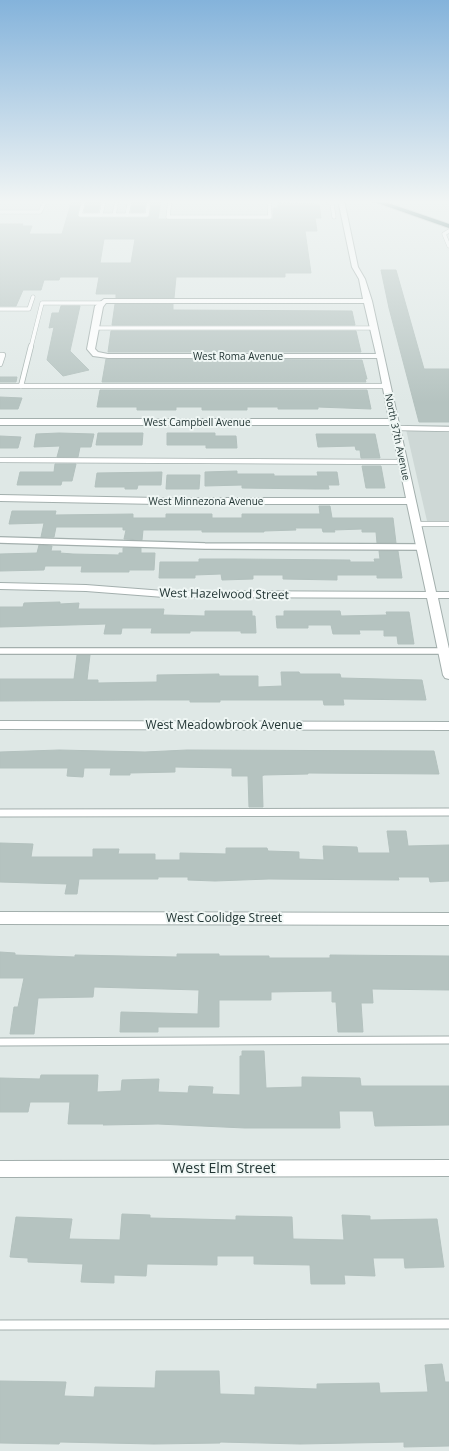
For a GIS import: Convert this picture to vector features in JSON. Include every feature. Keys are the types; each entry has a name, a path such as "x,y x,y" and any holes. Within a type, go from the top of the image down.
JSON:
{"street":[{"name":"North 37th Avenue","path":"355,268 362,279 368,301 402,462 446,651 449,675"},
{"path":"95,328 102,302 368,301"},
{"name":"West Roma Avenue","path":"95,328 91,348 96,354 108,356 380,356"},
{"name":"West Campbell Avenue","path":"0,422 394,425"},
{"name":"West Minnezona Avenue","path":"0,498 159,501 412,501"},
{"name":"West Hazelwood Street","path":"0,586 86,588 164,594 449,595"},
{"name":"West Meadowbrook Avenue","path":"0,725 449,726"},
{"name":"West Coolidge Street","path":"0,918 449,919"},
{"name":"West Elm Street","path":"0,1169 449,1168"}],"lane":[{"path":"0,309 29,309 33,297"},
{"path":"21,386 42,303 102,302"},
{"path":"95,328 373,328"},
{"path":"0,355 3,355 0,364"},
{"path":"0,386 387,386"},
{"path":"394,425 449,429"},
{"path":"0,460 402,462"},
{"path":"416,524 449,524"},
{"path":"0,540 205,546 421,547"},
{"path":"0,651 446,651"},
{"path":"0,813 449,812"},
{"path":"0,1042 449,1040"},
{"path":"0,1325 449,1324"}],"shaded area":[{"path":"405,425 449,425 449,521 427,521"}],"building":[{"path":"0,268 310,268 311,273 285,273 285,277 176,277 174,298 116,298 116,294 96,294 99,277 60,277 59,280 44,280 41,290 23,290 16,306 0,306"},
{"path":"381,270 396,270 424,369 449,369 449,422 419,422 389,308"},
{"path":"115,304 173,304 173,310 352,311 355,325 112,325"},
{"path":"61,306 80,306 70,351 89,370 63,376 47,360 54,327 49,328 52,313 59,313"},
{"path":"111,331 356,331 361,352 108,352"},
{"path":"106,359 362,360 367,379 365,379 366,382 102,382"},
{"path":"0,377 17,377 16,382 0,382"},
{"path":"100,390 367,390 371,409 318,407 318,409 278,409 278,407 247,407 247,410 202,410 202,407 176,407 176,410 137,410 137,407 97,407"},
{"path":"0,397 22,398 18,409 0,409"},
{"path":"98,433 143,433 142,445 96,445"},
{"path":"167,433 215,433 215,436 236,436 237,448 206,448 206,445 167,445"},
{"path":"36,434 94,434 91,447 80,447 78,457 57,457 60,446 34,447"},
{"path":"316,434 375,434 380,458 361,458 360,450 356,450 355,446 318,447"},
{"path":"0,436 21,437 18,448 0,448"},
{"path":"55,464 76,464 72,481 62,481 61,485 17,485 20,472 54,472"},
{"path":"362,466 381,466 385,488 366,488"},
{"path":"237,471 237,474 274,474 274,476 318,476 317,472 337,472 339,485 328,485 329,489 242,488 242,485 205,486 205,472"},
{"path":"162,472 161,485 138,485 137,489 125,489 125,487 95,487 97,473"},
{"path":"167,475 200,475 199,489 166,489"},
{"path":"319,506 330,506 332,518 393,518 396,543 377,543 376,532 362,532 362,529 334,530 335,532 323,532 322,528 295,528 296,530 264,532 143,530 142,540 124,539 126,530 123,530 123,527 56,527 54,537 41,537 44,523 9,524 12,511 56,511 55,515 133,514 133,518 166,518 166,514 212,514 212,518 242,518 242,514 320,514"},
{"path":"39,545 52,546 51,551 61,551 60,553 73,554 119,555 119,553 123,553 123,548 141,548 141,553 155,553 154,570 129,570 129,572 81,572 82,566 45,566 44,570 0,571 0,554 37,553"},
{"path":"379,551 398,551 402,578 377,578 377,575 337,575 337,580 283,579 283,575 253,575 253,579 222,580 221,574 195,575 195,578 159,578 160,562 199,562 199,559 234,559 350,560 350,562 375,562 374,559 380,559"},
{"path":"60,602 60,604 79,603 78,609 164,609 163,615 205,616 205,611 252,611 252,616 255,616 256,633 241,633 241,631 190,631 190,633 151,633 152,628 122,628 121,634 104,634 106,624 0,627 0,607 23,607 24,603"},
{"path":"284,611 340,611 341,616 387,615 386,612 409,612 414,644 398,644 397,636 384,636 384,630 359,630 360,634 333,634 331,625 308,625 308,628 277,628 276,616 284,616"},
{"path":"77,655 90,655 87,680 98,680 98,683 157,682 157,675 219,674 219,676 258,676 258,687 282,686 281,672 299,672 300,674 340,674 341,678 422,680 426,700 343,699 344,705 324,705 323,700 220,700 220,702 190,702 190,700 0,701 0,679 74,679"},
{"path":"59,750 145,752 187,750 434,751 439,774 308,773 264,775 262,776 263,807 249,807 248,776 232,776 232,768 175,767 175,772 110,775 111,768 84,768 83,777 67,776 68,768 0,768 0,752"},
{"path":"387,831 406,831 408,846 449,845 449,881 430,882 429,877 398,877 399,880 269,879 215,881 188,880 188,877 158,877 158,879 79,879 77,894 65,894 67,884 0,882 0,843 33,844 31,857 93,857 93,849 119,849 118,854 155,854 155,860 180,860 180,853 226,854 226,848 267,848 268,851 299,852 299,859 324,860 323,846 357,847 358,853 390,853"},
{"path":"0,952 15,953 15,955 75,957 75,955 177,957 177,954 269,956 269,958 330,958 330,955 449,956 449,990 372,989 373,1003 361,1003 363,1032 338,1032 336,1002 332,1002 332,991 271,992 271,1000 219,1000 219,1027 158,1027 158,1032 120,1032 121,1012 198,1014 199,990 94,987 93,997 38,998 34,1034 10,1034 14,1007 18,1007 24,978 0,978"},
{"path":"242,1051 264,1051 266,1088 302,1087 302,1077 360,1078 361,1086 449,1086 449,1125 375,1126 373,1111 339,1111 340,1128 245,1128 158,1124 68,1124 70,1102 30,1102 28,1112 0,1112 0,1078 40,1079 41,1075 98,1075 97,1092 121,1091 122,1080 159,1079 158,1092 188,1093 189,1086 213,1087 212,1094 240,1095 240,1056 242,1056"},
{"path":"122,1214 150,1215 150,1218 236,1220 236,1216 292,1217 293,1239 344,1240 342,1215 370,1216 370,1220 437,1219 444,1267 405,1268 404,1258 373,1258 375,1276 344,1275 345,1284 311,1284 310,1265 254,1264 254,1256 217,1256 217,1265 147,1264 146,1276 114,1275 114,1283 81,1282 83,1264 28,1262 28,1258 10,1257 16,1217 72,1219 69,1239 120,1240"},
{"path":"442,1364 445,1382 449,1382 449,1446 404,1447 404,1442 300,1444 220,1442 154,1444 60,1442 59,1444 0,1443 0,1381 66,1382 64,1396 94,1397 95,1387 155,1388 156,1371 219,1371 220,1394 255,1395 255,1387 317,1389 317,1384 379,1383 380,1393 428,1392 425,1365"}]}
